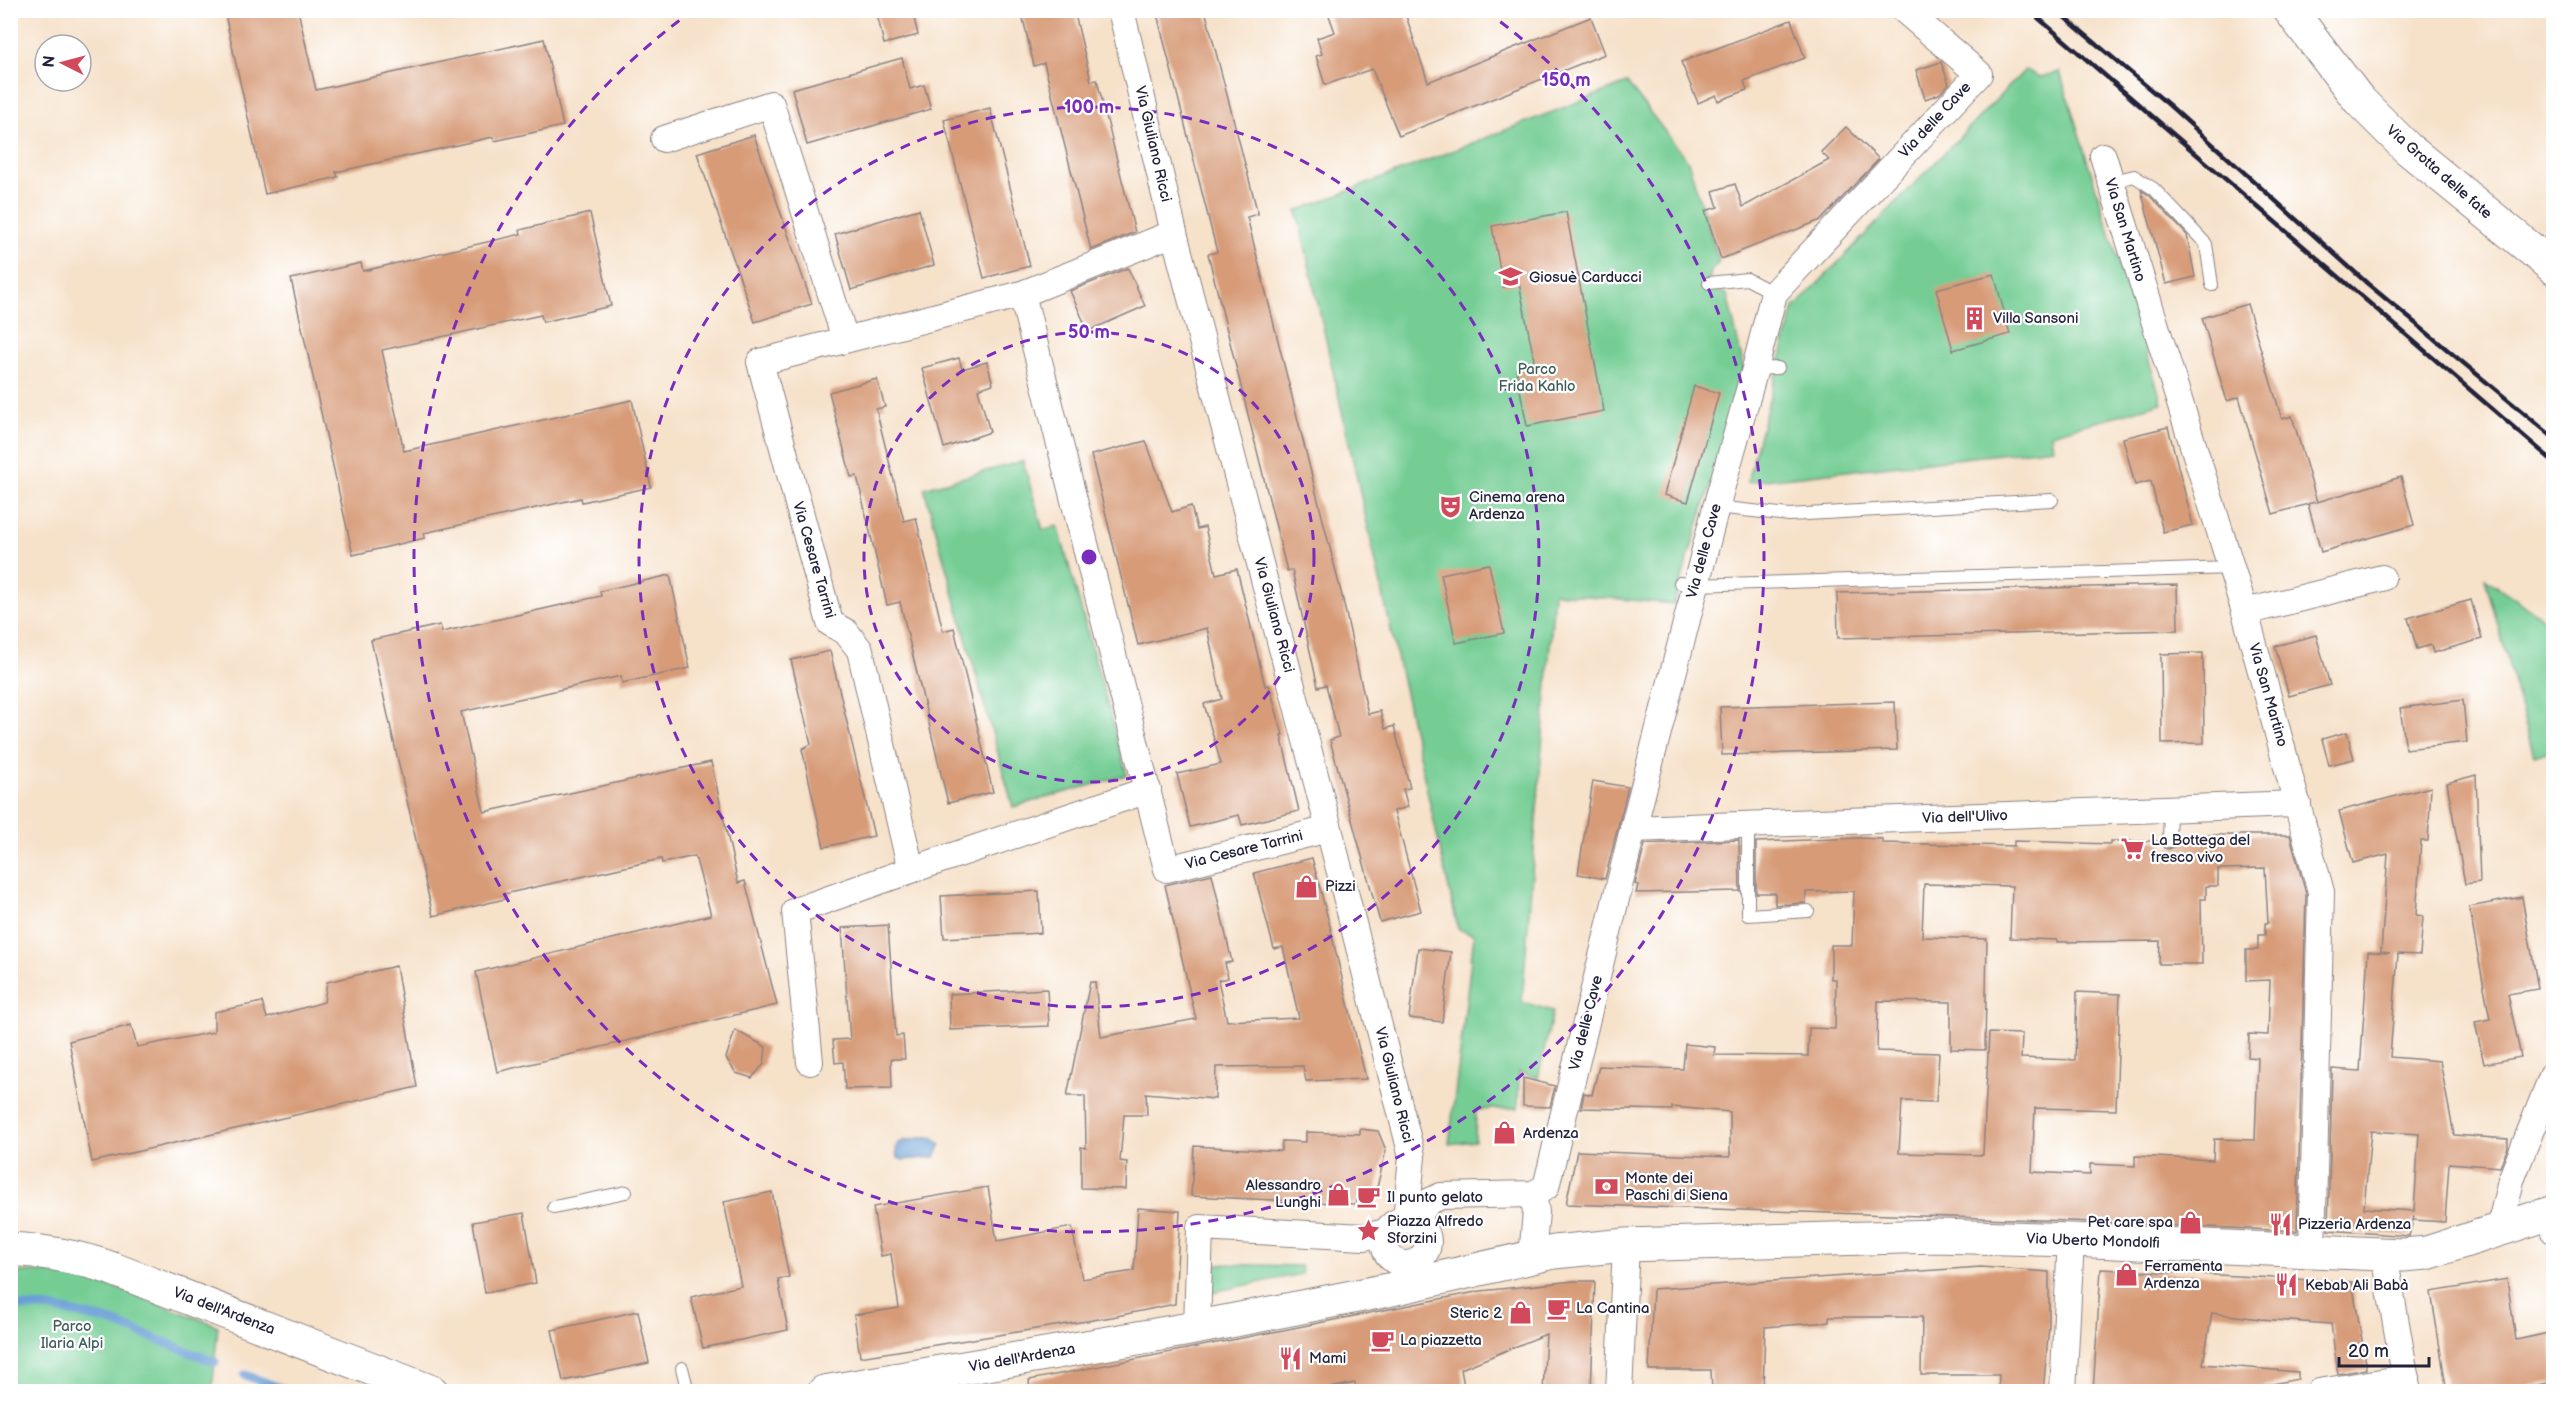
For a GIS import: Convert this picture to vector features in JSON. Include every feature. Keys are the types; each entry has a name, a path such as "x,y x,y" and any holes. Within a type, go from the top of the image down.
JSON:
{"main road":[{"name":"Via Grotta delle fate","path":"2290,10 2359,100 2408,148 2553,268"},
{"name":"Via Uberto Mondolfi","path":"1626,1245 1937,1236 2384,1255 2427,1253 2499,1232 2550,1222"},
{"path":"1190,1329 1388,1290 1428,1269 1626,1245"},
{"name":"Via dell'Ardenza","path":"10,1250 58,1253 102,1265 432,1392"},
{"name":"Via dell'Ardenza","path":"824,1392 1190,1329"}],"street":[{"name":"Via Giuliano Ricci","path":"1121,10 1174,233 1412,1156 1402,1224 1384,1246 1390,1258"},
{"name":"Via delle Cave","path":"1535,1203 1546,1187 1556,1150 1633,829 1688,584 1766,369 1774,293 1979,74 1904,10"},
{"path":"664,139 771,104 845,339"},
{"name":"Via San Martino","path":"2103,156 2127,263 2232,568 2321,892 2312,1251"},
{"name":"Via Cesare Tarrini","path":"911,870 860,651 846,633 830,623 760,362 1022,294 1174,233"},
{"name":"Via Cesare Tarrini","path":"1022,294 1167,868 1329,829"},
{"path":"2245,612 2382,578"},
{"path":"810,1062 795,911 1148,790"},
{"name":"Via dell'Ulivo","path":"1633,829 2298,804"},
{"path":"2499,1232 2511,1180 2553,1074"},
{"path":"1190,1329 1200,1228 1364,1237 1402,1224 1428,1202 1441,1196 1535,1203 1543,1254"},
{"path":"1388,1290 1384,1274 1390,1258 1402,1264 1416,1263 1428,1269 1428,1238 1420,1225 1402,1224"},
{"path":"2063,1392 2071,1240"},
{"path":"1619,1392 1626,1245"},
{"path":"2319,1392 2407,1385 2384,1255"}],"lane":[{"path":"2110,182 2134,176 2154,189 2206,244 2212,285"},
{"path":"1709,283 1746,279 1774,293"},
{"path":"1716,507 1789,515 2052,500"},
{"path":"1688,584 2232,568"},
{"path":"2169,841 2170,809"},
{"path":"1748,825 1749,915 1808,911"},
{"path":"554,1207 627,1192"},
{"path":"682,1368 688,1392"}],"green space":[{"path":"2025,70 2040,77 2060,72 2162,403 2051,434 2053,448 1747,482 1794,308"},
{"name":"Parco Frida Kahlo","path":"1627,83 1688,161 1719,262 1711,271 1709,283 1717,291 1727,294 1745,373 1674,604 1554,593 1522,1002 1553,1011 1538,1078 1519,1072 1518,1108 1476,1110 1475,1141 1449,1144 1474,935 1458,929 1297,211"},
{"path":"1023,461 1043,530 1058,526 1127,775 1013,807 924,488"},
{"path":"2485,578 2553,625 2553,750 2534,756"},
{"path":"1214,1264 1301,1266 1302,1274 1212,1292"},
{"name":"Parco Ilaria Alpi","path":"11,1272 44,1272 100,1282 218,1326 212,1391 11,1392"}],"water":[{"path":"933,1138 941,1144 935,1157 903,1160 898,1158 897,1145 903,1141"}],"building":[{"path":"224,10 298,10 316,90 544,39 563,126 494,141 493,137 336,172 338,177 265,194"},
{"path":"876,10 912,10 918,35 884,44"},
{"path":"1021,10 1074,10 1091,81 1097,80 1135,232 1091,250 1044,63 1034,66"},
{"path":"1156,10 1205,10 1258,214 1247,217 1343,600 1368,714 1380,711 1385,729 1394,726 1410,788 1403,789 1408,807 1394,811 1421,911 1380,922 1330,740 1339,737 1326,685 1318,687 1292,570 1287,571 1208,254 1217,252"},
{"path":"1327,10 1404,10 1428,82 1591,17 1605,54 1399,136 1372,69 1325,85 1316,56 1322,54 1317,38 1335,32"},
{"path":"1791,20 1805,58 1744,81 1747,90 1718,101 1716,95 1698,103 1681,62"},
{"path":"902,58 910,89 924,85 931,109 807,145 792,89"},
{"path":"1941,62 1949,84 1939,94 1925,99 1916,70"},
{"path":"990,108 1030,266 984,278 944,120"},
{"path":"1846,127 1879,159 1821,220 1721,259 1705,211 1718,207 1713,191 1735,184 1743,207 1829,160 1821,152"},
{"path":"754,135 812,304 755,322 697,153"},
{"path":"2141,190 2149,195 2187,235 2195,277 2166,284"},
{"path":"919,209 934,265 851,290 835,234"},
{"path":"1566,212 1604,411 1527,426 1516,369 1535,365 1519,283 1503,287 1492,226"},
{"path":"590,213 611,306 543,322 541,315 382,350 404,451 632,400 651,487 582,502 581,498 424,533 425,538 353,555 291,279 361,263 363,271 521,234 520,230"},
{"path":"1128,268 1145,306 1088,331 1070,291"},
{"name":"Villa Sansoni","path":"1994,274 2010,334 1953,350 1936,289"},
{"path":"2247,304 2282,419 2292,416 2317,502 2401,477 2414,525 2321,552 2308,504 2273,514 2239,397 2227,401 2202,318"},
{"path":"959,358 962,369 987,362 993,384 978,389 990,432 944,448 922,368"},
{"path":"877,379 885,407 876,409 904,521 916,518 943,631 954,628 993,792 948,803 900,602 887,605 857,476 851,477 829,392"},
{"path":"1694,386 1719,393 1688,502 1664,495"},
{"path":"2168,427 2193,525 2163,532 2151,481 2135,485 2123,438"},
{"path":"1146,441 1172,512 1191,506 1197,529 1205,527 1216,574 1237,569 1265,686 1269,685 1283,735 1281,735 1299,811 1242,825 1239,815 1190,827 1177,774 1221,764 1204,704 1222,699 1207,628 1138,645 1091,455"},
{"path":"1489,564 1504,633 1456,643 1441,574"},
{"path":"670,575 690,668 622,683 621,676 461,712 484,812 711,762 738,883 745,881 777,1005 497,1072 476,972 711,915 695,856 662,863 661,859 504,894 505,899 433,916 371,640 440,625 442,632 601,596 600,591"},
{"path":"2177,585 2178,630 1838,638 1837,593"},
{"path":"2471,600 2482,639 2433,653 2431,645 2417,649 2408,618"},
{"path":"2316,635 2330,685 2289,696 2275,646"},
{"path":"830,651 874,836 824,847 802,749 811,744 791,660"},
{"path":"2203,653 2204,743 2162,744 2161,654"},
{"path":"2463,700 2467,742 2406,749 2400,708"},
{"path":"1895,702 1897,750 1722,755 1720,707"},
{"path":"2347,732 2354,759 2329,765 2322,739"},
{"path":"2476,775 2480,882 2465,884 2447,783"},
{"path":"1593,781 1628,787 1605,879 1578,874"},
{"path":"2431,787 2428,841 2421,841 2416,915 2423,916 2420,955 2398,954 2390,1057 2440,1061 2454,1135 2508,1139 2508,1147 2500,1167 2449,1163 2445,1222 2413,1220 2409,1236 2328,1230 2332,1069 2360,1071 2368,952 2390,953 2381,952 2388,854 2353,863 2339,811","holes":["2371,1131 2419,1134 2414,1211 2364,1208"]},
{"path":"2182,835 2290,835 2306,894 2297,1231 1566,1204 1577,1151 1730,1157 1730,1112 1672,1107 1672,1110 1581,1108 1584,1093 1592,1095 1599,1066 1683,1069 1685,1044 1715,1047 1714,1055 1808,1056 1809,1028 1835,1029 1836,979 1831,979 1831,945 1852,945 1854,891 1806,892 1806,903 1775,905 1775,893 1756,893 1756,842 1859,838 1882,839 1882,843 2014,846 2014,841 2110,844 2110,841 2161,841 2164,848 2169,849 2176,846 2177,841 2182,841","holes":["2265,868 2268,923 2265,923 2265,935 2258,935 2258,950 2246,950 2246,981 2270,980 2268,1035 2249,1034 2248,1057 2258,1058 2255,1140 2214,1139 2213,1160 2135,1156 2135,1166 2090,1164 2090,1175 2032,1172 2035,1108 2116,1110 2120,994 2077,992 2075,1060 2021,1058 2022,1034 1989,1033 1983,1155 1899,1153 1902,1101 1936,1102 1939,1053 1877,1051 1878,1001 1951,1002 1951,1049 1985,1050 1987,939 1922,937 1924,884 2012,886 2010,938 2057,940 2057,942 2160,941 2159,964 2202,964 2201,899 2206,899 2206,886 2218,886 2218,869"]},
{"path":"1739,840 1740,891 1636,893 1638,885 1635,884 1645,844"},
{"path":"1312,858 1332,934 1328,935 1332,936 1366,1079 1306,1081 1303,1066 1216,1067 1215,1099 1146,1093 1147,1115 1124,1115 1120,1161 1127,1162 1126,1189 1081,1188 1081,1147 1086,1148 1085,1096 1067,1096 1090,982 1095,982 1101,1037 1196,1019 1165,885 1212,874 1232,962 1225,963 1228,978 1218,980 1227,1021 1299,1018 1283,947 1274,949 1254,873"},
{"path":"1039,891 1041,933 944,938 941,896"},
{"path":"2522,897 2538,989 2508,994 2521,1057 2484,1064 2475,1022 2490,1019 2469,907"},
{"path":"888,925 896,1036 903,1035 905,1059 891,1059 892,1088 845,1089 843,1062 835,1063 833,1040 850,1039 842,928"},
{"path":"1418,948 1451,952 1442,1022 1409,1018"},
{"path":"396,966 417,1087 92,1162 69,1041 131,1025 137,1047 214,1032 214,1012 262,1002 267,1018 324,1002 327,982"},
{"path":"1047,989 1049,1026 950,1030 949,994"},
{"path":"735,1030 766,1047 764,1064 752,1078 736,1073 726,1058"},
{"path":"1523,1078 1555,1086 1550,1107 1523,1106"},
{"path":"1360,1129 1378,1131 1386,1150 1374,1200 1357,1199 1356,1204 1191,1196 1194,1146 1281,1151 1282,1141 1306,1142 1306,1132 1360,1134"},
{"path":"988,1187 997,1241 1072,1227 1082,1279 1134,1271 1138,1208 1180,1211 1175,1304 1112,1317 860,1357 854,1315 899,1308 891,1254 881,1256 873,1207"},
{"path":"772,1192 789,1277 778,1279 788,1330 703,1348 691,1297 741,1286 724,1202"},
{"path":"524,1213 536,1283 485,1293 473,1222"},
{"path":"1981,1267 2049,1272 2049,1326 2043,1392 1998,1392 1999,1375 1921,1375 1922,1317 1829,1317 1829,1322 1765,1327 1763,1392 1712,1392 1711,1370 1649,1370 1653,1289"},
{"path":"2101,1269 2352,1282 2367,1369 2338,1374 2331,1324 2212,1313 2203,1364 2298,1372 2298,1379 2233,1392 2093,1392"},
{"path":"2507,1279 2516,1340 2553,1332 2553,1382 2496,1392 2447,1392 2431,1292"},
{"path":"1574,1281 1595,1281 1591,1392 1543,1392 1546,1334 1461,1369 1465,1392 1356,1392 1355,1383 1309,1392 1030,1392 1029,1380 1481,1291"},
{"path":"638,1311 649,1363 563,1381 552,1330"}],"waterway":[{"path":"10,1306 52,1308 110,1321 215,1362"},
{"path":"245,1375 291,1392"}],"railway":[{"path":"2029,10 2554,462"},
{"path":"2056,10 2169,105 2368,284 2554,438"}],"place":[{"name":"Giosuè Carducci","path":"1511,277"},
{"name":"Villa Sansoni","path":"1975,318"},
{"name":"Cinema arena Ardenza","path":"1451,506"},
{"name":"La Bottega del fresco vivo","path":"2133,849"},
{"name":"Pizzi","path":"1307,886"},
{"name":"Ardenza","path":"1505,1133"},
{"name":"Monte dei Paschi di Siena","path":"1607,1187"},
{"name":"Alessandro Lunghi","path":"1339,1194"},
{"name":"Il punto gelato","path":"1369,1197"},
{"name":"Pet care spa","path":"2191,1222"},
{"name":"Pizzeria Ardenza","path":"2280,1224"},
{"name":"Piazza Alfredo Sforzini","path":"1369,1230"},
{"name":"Ferramenta Ardenza","path":"2126,1275"},
{"name":"Kebab Ali Babà","path":"2287,1285"},
{"name":"La Cantina","path":"1558,1308"},
{"name":"Steric 2","path":"1520,1313"},
{"name":"La piazzetta","path":"1382,1340"},
{"name":"Mami","path":"1291,1358"}]}
